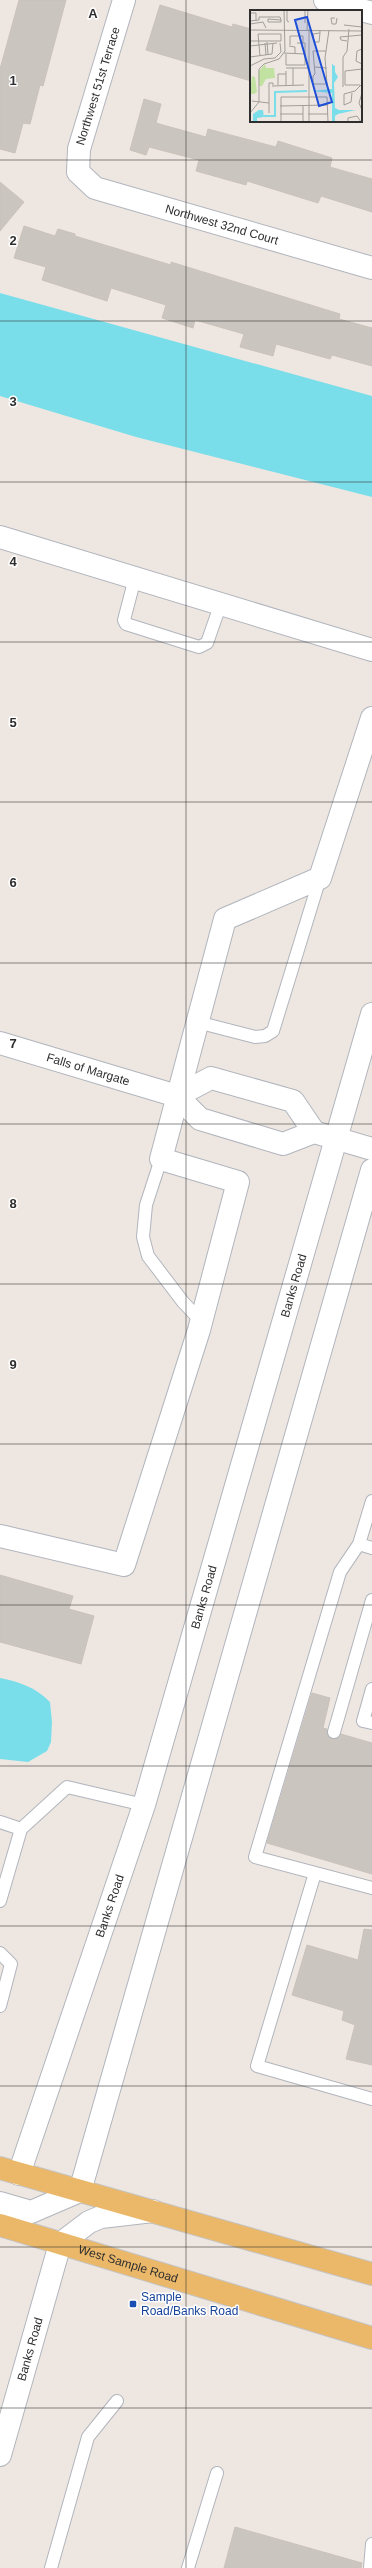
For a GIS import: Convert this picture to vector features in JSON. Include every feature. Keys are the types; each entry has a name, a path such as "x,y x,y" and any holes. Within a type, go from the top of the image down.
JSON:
{"main road":[{"path":"10,2171 154,2210 372,2274"},
{"name":"West Sample Road","path":"0,2225 372,2338"}],"street":[{"name":"Northwest 51st Terrace","path":"78,172 79,149 124,0"},
{"path":"325,0 361,10"},
{"path":"362,10 372,13"},
{"name":"Northwest 32nd Court","path":"78,172 95,188 372,268"},
{"path":"0,538 221,603 372,650"},
{"path":"0,1536 124,1565 201,1321 238,1182 161,1159 224,919 320,878 372,718"},
{"name":"Banks Road","path":"10,2171 144,1806 372,1014"},
{"name":"Falls of Margate","path":"0,1043 177,1096 200,1120 283,1144 314,1132"},
{"path":"177,1096 211,1078 293,1101 314,1132 372,1149"},
{"path":"0,2203 31,2212 80,2191 372,1170"},
{"path":"60,2244 89,2222 101,2217 154,2210"},
{"name":"Banks Road","path":"0,2455 60,2244"}],"lane":[{"path":"135,578 125,613 124,620 126,624 199,647 207,643 221,603"},
{"path":"197,1022 255,1037 265,1036 273,1031 320,878"},
{"path":"161,1159 146,1205 143,1237 148,1256 183,1302 201,1321"},
{"path":"372,1502 359,1544 340,1572 256,1857 372,1888"},
{"path":"359,1544 372,1548"},
{"path":"334,1732 372,1600"},
{"path":"372,1689 362,1721 372,1723"},
{"path":"0,1901 21,1829 66,1787 144,1806"},
{"path":"0,1822 21,1829"},
{"path":"315,1873 257,2066 372,2099"},
{"path":"0,1954 11,1964 0,2006"},
{"path":"51,2568 88,2437 117,2401"},
{"path":"188,2568 217,2473"},
{"path":"368,2567 372,2544"}],"water":[{"path":"0,293 372,396 372,497 136,437 0,396"},
{"path":"0,1678 27,1686 39,1692 50,1702 52,1722 51,1742 47,1751 28,1762 0,1759"}],"building":[{"path":"19,0 66,0 43,86 40,85 30,124 23,123 15,153 0,149 0,69"},
{"path":"160,5 232,27 233,24 250,29 250,81 146,50"},
{"path":"144,99 161,104 156,123 206,137 208,129 276,147 278,141 332,158 330,167 372,179 372,212 321,196 318,203 247,181 246,185 196,171 199,160 149,147 146,155 130,150"},
{"path":"0,182 24,202 0,231"},
{"path":"24,226 55,236 58,229 75,234 75,236 171,265 171,262 340,314 339,319 372,328 372,366 332,355 330,359 276,344 273,356 240,347 244,334 195,320 193,328 162,318 166,305 111,288 107,301 42,280 46,267 14,258"},
{"path":"0,1575 73,1596 69,1609 94,1616 81,1664 0,1642"},
{"path":"312,1693 330,1698 323,1728 327,1729 329,1737 336,1739 341,1734 372,1743 372,1874 267,1843"},
{"path":"364,1929 372,1930 372,2065 346,2059 355,2025 342,2020 344,2011 292,1995 307,1945 358,1960"},
{"path":"235,2527 362,2563 361,2568 224,2568"}],"place":[{"name":"Sample Road/Banks Road","path":"133,2304"}]}
